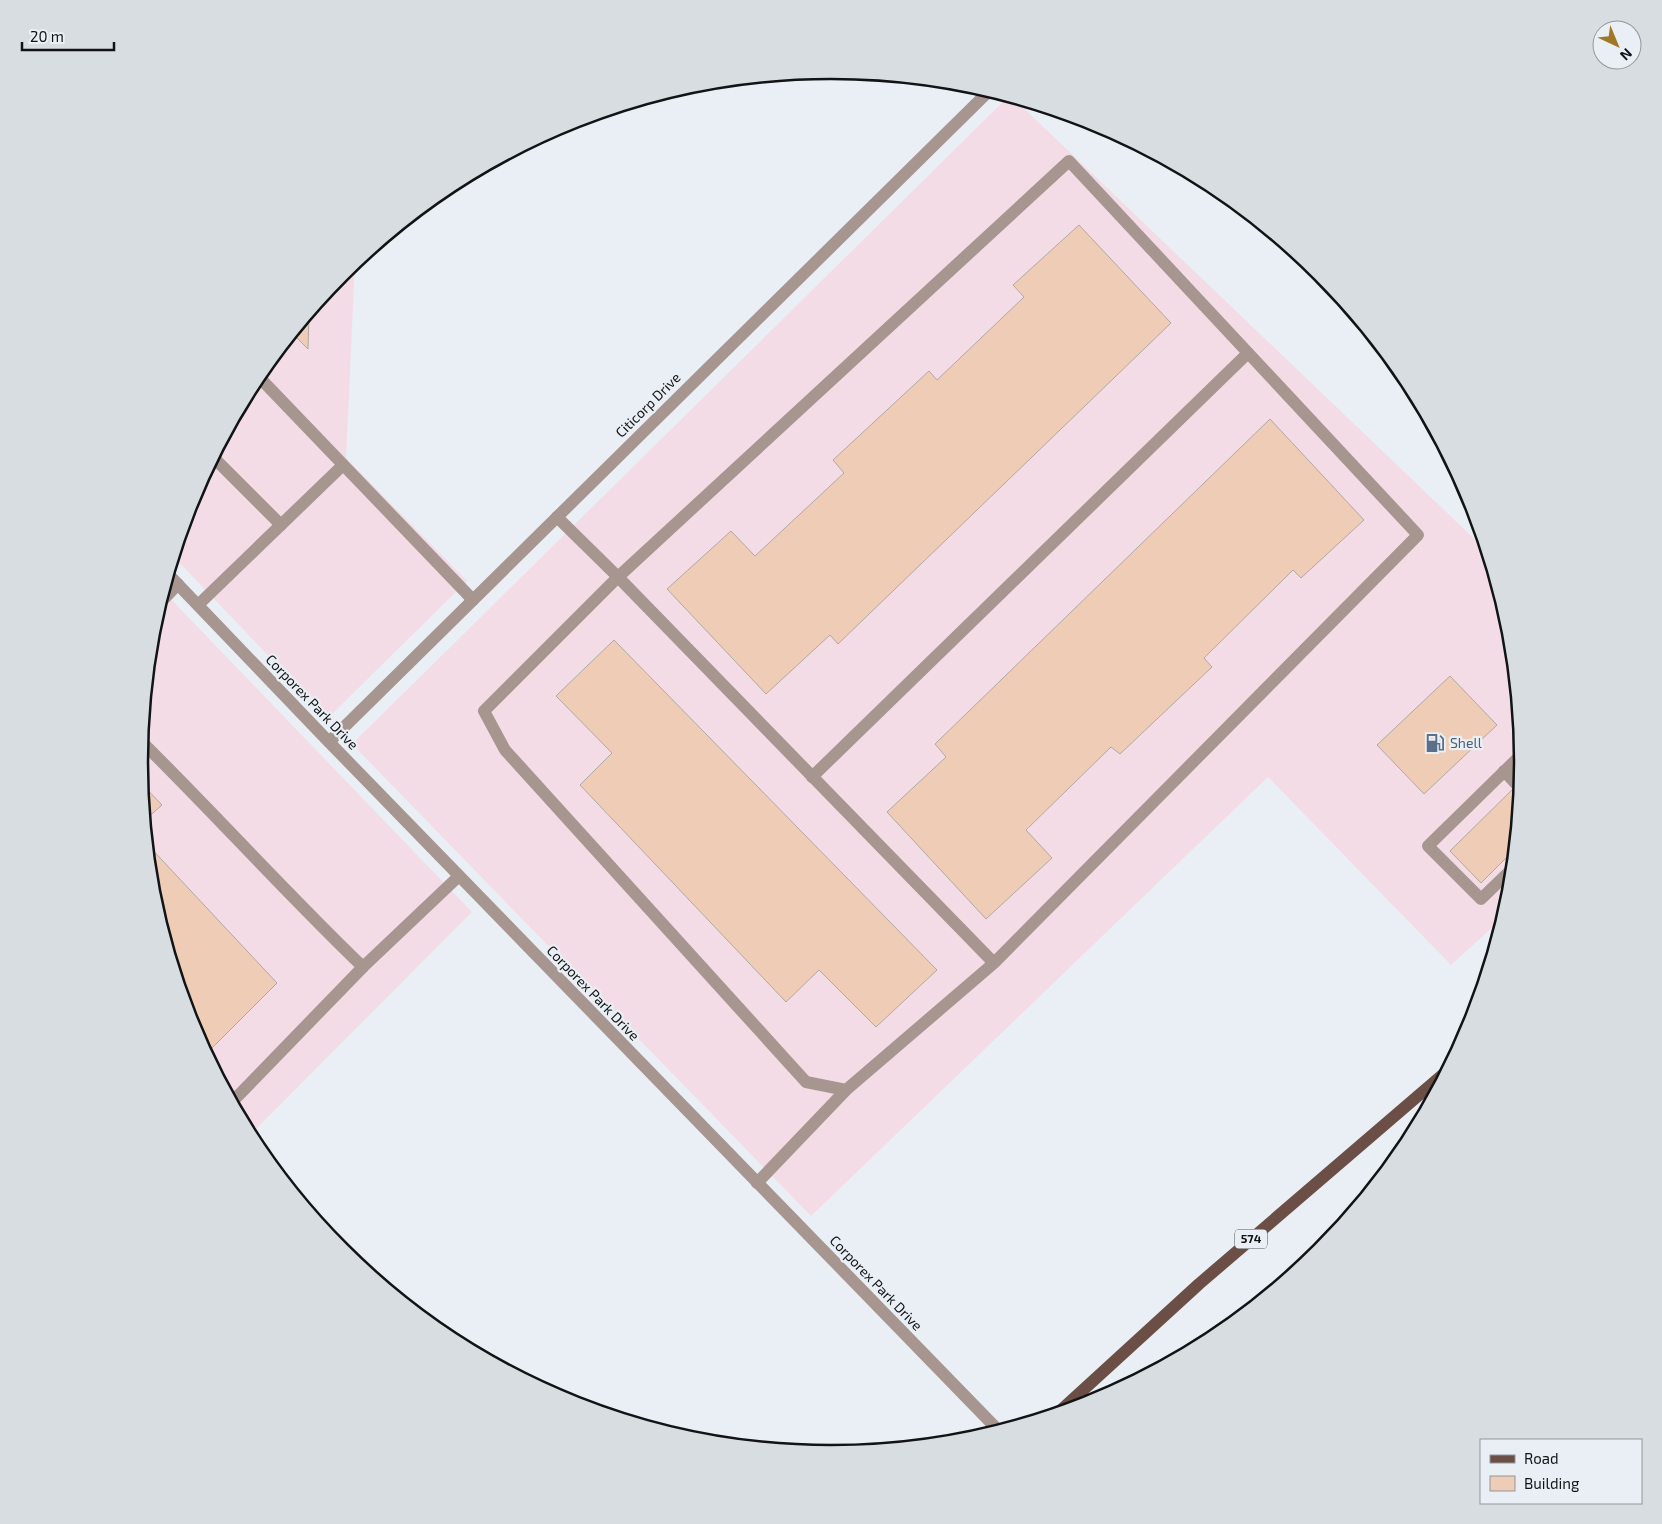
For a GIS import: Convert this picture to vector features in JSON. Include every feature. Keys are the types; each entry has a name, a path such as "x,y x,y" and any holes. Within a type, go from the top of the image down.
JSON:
{"main road":[{"name":"574","path":"1071,1401 1199,1284 1435,1081"}],"street":[{"name":"Citicorp Drive","path":"329,742 983,96"},
{"path":"757,1183 846,1090 994,964 1418,535 1070,161 618,577 484,711 505,750 806,1082 846,1090"},
{"path":"812,777 1248,353"},
{"path":"264,381 473,600"},
{"path":"217,461 281,525"},
{"path":"198,605 344,465"},
{"path":"557,516 994,964"},
{"name":"Corporex Park Drive","path":"173,579 993,1425"},
{"path":"169,593 178,584"},
{"path":"148,748 305,910 363,967"},
{"path":"1504,876 1481,899 1428,846 1514,762"},
{"path":"1504,771 1514,781"},
{"path":"236,1098 363,967 459,876"}],"shaded area":[{"path":"1004,101 1021,106 1478,542 1491,585 1508,673 1513,717 1513,807 1501,895 1494,926 1451,965 1268,777 811,1216 352,744"},
{"path":"354,273 346,458 467,581 328,718 178,561 200,501 218,460 239,420 289,346 317,312"},
{"path":"168,597 472,912 255,1130 218,1064 200,1023 184,982 171,939 161,895 149,807 149,717 161,629"}],"building":[{"path":"1079,225 1171,323 838,644 830,635 766,694 667,589 731,531 755,556 844,473 833,460 929,371 937,380 1024,297 1013,285"},
{"path":"309,322 308,349 296,337"},
{"path":"1270,419 1364,520 1301,578 1293,570 1204,658 1212,667 1120,754 1111,747 1026,830 1052,858 986,919 887,812 946,757 935,744"},
{"path":"614,640 937,970 876,1027 819,970 786,1002 580,785 612,753 556,696"},
{"path":"1450,676 1497,725 1424,794 1377,745"},
{"path":"1513,788 1507,857 1481,883 1450,851"},
{"path":"149,791 162,805 150,816"},
{"path":"154,852 277,983 211,1049 184,982 171,939"}],"place":[{"name":"Shell","path":"1435,743"}]}
